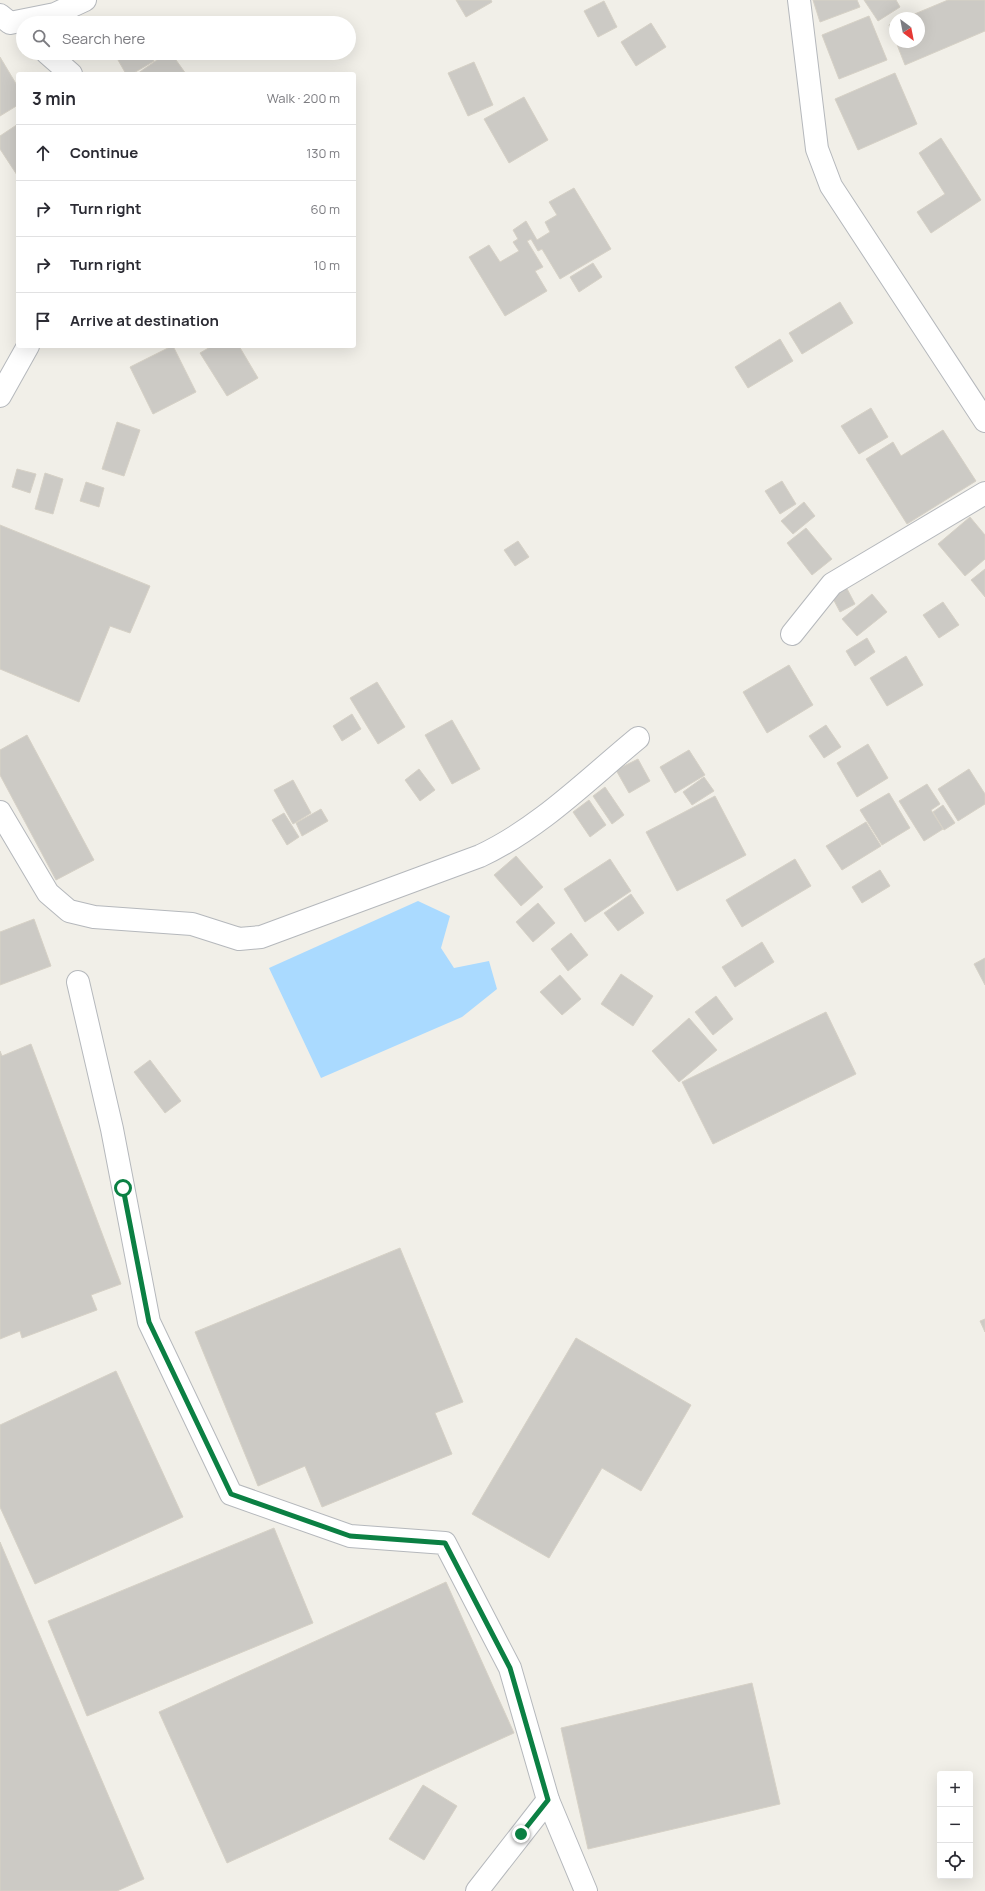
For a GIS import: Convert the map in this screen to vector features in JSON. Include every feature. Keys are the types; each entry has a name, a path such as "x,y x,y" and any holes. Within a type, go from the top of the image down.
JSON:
{"street":[{"path":"46,16 55,14 86,0"},
{"path":"799,0 817,149 831,186 985,421"},
{"path":"55,60 69,72"},
{"path":"0,396 27,348"},
{"path":"792,634 832,584 985,493"},
{"path":"0,812 48,893 69,911 94,917 192,924 239,939 261,937 480,856 507,844 529,829 638,738"},
{"path":"78,982 112,1129 149,1322 231,1494 350,1536 445,1543 510,1668 548,1800 586,1891"},
{"path":"477,1891 548,1800"}],"water":[{"path":"418,901 450,916 441,948 454,968 489,961 497,989 462,1017 321,1078 269,968"}],"building":[{"path":"456,0 491,0 492,2 466,17"},
{"path":"813,0 857,0 860,7 820,22"},
{"path":"864,0 896,0 900,7 892,12 889,12 889,14 878,21"},
{"path":"948,0 985,0 985,31 905,65 898,48 925,48 925,12 919,12"},
{"path":"604,1 617,27 598,37 584,11"},
{"path":"869,16 887,60 839,79 822,35"},
{"path":"651,23 666,47 636,66 621,42"},
{"path":"0,57 16,84 16,106 0,116"},
{"path":"118,60 154,61 135,72 125,72"},
{"path":"157,60 176,60 185,72 140,72"},
{"path":"474,62 493,105 468,116 448,73"},
{"path":"895,73 917,124 858,150 835,99"},
{"path":"524,97 548,140 509,163 484,119"},
{"path":"16,125 16,173 0,149 0,136"},
{"path":"941,138 981,200 931,233 917,212 945,194 919,153"},
{"path":"574,188 611,249 560,279 542,249 538,251 531,239 527,241 543,267 535,271 547,291 505,316 469,257 489,245 500,262 519,251 513,242 518,239 513,230 526,221 537,240 550,232 545,222 557,215 549,202"},
{"path":"593,263 602,277 579,292 570,277"},
{"path":"840,302 853,323 802,354 789,333"},
{"path":"780,339 793,361 748,388 735,367"},
{"path":"168,348 174,348 196,392 153,414 130,367"},
{"path":"209,348 240,348 258,378 227,396 200,353"},
{"path":"871,408 888,437 859,454 841,426"},
{"path":"117,422 140,430 124,476 102,469"},
{"path":"943,430 976,481 907,524 866,459 893,442 901,456"},
{"path":"17,469 36,474 30,493 12,487"},
{"path":"45,473 63,479 53,514 35,509"},
{"path":"782,481 796,504 780,514 765,491"},
{"path":"86,482 104,488 99,507 80,501"},
{"path":"804,502 815,516 793,534 781,521"},
{"path":"970,517 985,535 985,559 965,576 938,544"},
{"path":"0,525 150,586 130,633 110,626 79,702 0,669"},
{"path":"806,528 832,559 812,575 787,543"},
{"path":"518,541 529,557 515,566 504,550"},
{"path":"985,569 985,597 971,580"},
{"path":"844,583 855,604 840,612 829,591"},
{"path":"872,594 887,612 857,636 842,619"},
{"path":"943,602 959,625 939,638 923,615"},
{"path":"867,638 875,652 855,666 846,651"},
{"path":"906,656 923,685 887,706 870,678"},
{"path":"789,665 813,705 767,733 743,692"},
{"path":"377,682 405,727 378,744 350,698"},
{"path":"352,714 361,729 342,741 333,726"},
{"path":"452,720 480,769 452,784 425,735"},
{"path":"826,725 841,747 824,758 809,736"},
{"path":"27,735 94,860 56,880 0,775 0,750"},
{"path":"868,744 888,778 857,797 837,763"},
{"path":"689,750 705,775 675,793 660,767"},
{"path":"638,759 650,781 629,793 616,770"},
{"path":"419,769 435,790 420,801 405,780"},
{"path":"969,769 985,794 985,804 958,821 938,789"},
{"path":"704,777 714,791 692,805 683,792"},
{"path":"293,780 311,813 293,824 274,790"},
{"path":"927,784 940,804 931,810 943,829 924,841 899,801"},
{"path":"605,787 624,815 612,824 593,796"},
{"path":"889,793 910,828 882,845 860,810"},
{"path":"715,796 746,855 677,891 646,832"},
{"path":"589,800 606,825 590,837 573,812"},
{"path":"943,805 955,823 944,830 933,812"},
{"path":"321,809 328,821 302,836 296,823"},
{"path":"284,813 299,837 287,845 272,820"},
{"path":"866,822 881,846 842,870 826,846"},
{"path":"516,856 543,887 521,906 494,875"},
{"path":"610,859 631,891 585,922 564,889"},
{"path":"795,859 811,886 742,927 726,900"},
{"path":"880,870 890,886 862,903 852,887"},
{"path":"631,894 644,913 618,931 604,913"},
{"path":"538,903 555,923 533,942 516,922"},
{"path":"34,919 51,966 0,985 0,932"},
{"path":"571,933 588,955 568,971 551,949"},
{"path":"762,942 774,962 735,987 722,967"},
{"path":"985,958 985,985 974,964"},
{"path":"621,974 653,996 633,1026 601,1004"},
{"path":"560,975 581,999 562,1015 540,992"},
{"path":"716,996 733,1019 713,1035 695,1012"},
{"path":"826,1012 856,1074 713,1144 682,1082"},
{"path":"689,1018 717,1050 679,1082 652,1051"},
{"path":"31,1044 121,1284 91,1295 97,1310 22,1338 20,1331 0,1339 0,1051 2,1056"},
{"path":"150,1060 181,1101 165,1113 134,1072"},
{"path":"400,1248 463,1402 435,1413 452,1454 322,1507 305,1466 258,1486 195,1332"},
{"path":"985,1319 985,1332 980,1321"},
{"path":"576,1338 691,1405 641,1491 602,1468 549,1558 472,1514"},
{"path":"116,1371 183,1517 35,1584 0,1507 0,1425"},
{"path":"274,1528 313,1623 87,1716 48,1621"},
{"path":"0,1542 144,1879 117,1891 0,1891"},
{"path":"446,1582 514,1733 227,1863 159,1712"},
{"path":"752,1683 780,1804 588,1849 561,1728"},
{"path":"423,1785 457,1806 424,1860 389,1839"}],"route":[{"path":"123,1188 149,1322 231,1494 350,1536 445,1543 510,1668 548,1800 521,1834"}]}
